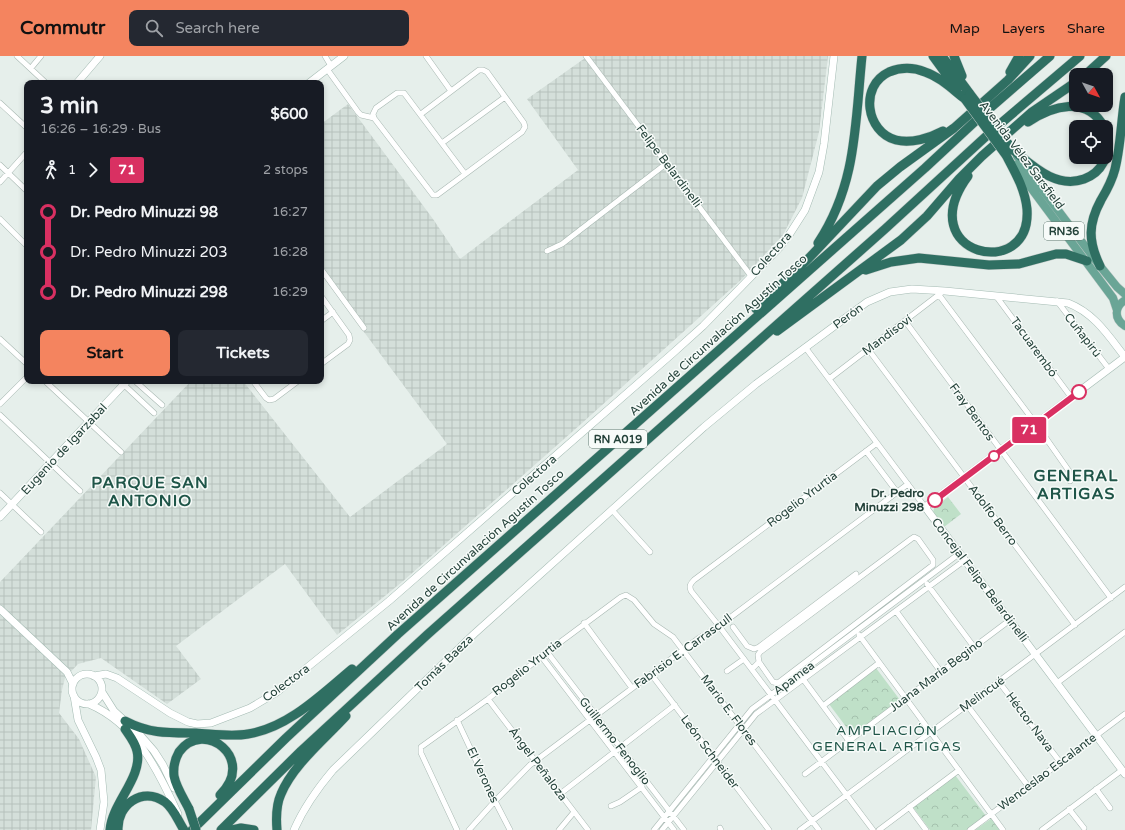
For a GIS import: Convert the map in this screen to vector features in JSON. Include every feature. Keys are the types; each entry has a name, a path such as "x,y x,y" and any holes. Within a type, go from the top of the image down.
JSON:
{"highway":[{"path":"800,266 826,229 846,184 852,160 862,56"},
{"name":"Avenida Vélez Sarsfield","path":"933,56 967,96 1010,152"},
{"name":"Avenida Vélez Sarsfield","path":"942,56 967,96"},
{"path":"954,56 967,96"},
{"path":"967,96 931,75 914,68 903,68 886,73 878,81 872,91 869,107 873,122 883,134 896,140 906,142 923,139 953,125 977,108 1007,76 1019,56"},
{"path":"668,395 713,348 750,315 800,266 878,186 900,167 954,128 1008,80 1030,56"},
{"name":"Avenida de Circunvalación Agustín Tosco","path":"192,828 398,634 1050,56"},
{"name":"RN A019","path":"222,830 301,751 428,634 885,229 998,126 1080,56"},
{"path":"1093,68 1106,56"},
{"path":"737,359 888,250 916,227 969,168 1000,140 1032,112 1069,87"},
{"path":"1100,266 1091,244 1092,222 1114,176 1118,158 1125,96"},
{"path":"1010,152 1025,199 1027,211 1024,228 1018,239 1004,250 993,252 980,251 968,246 958,235 953,222 953,206 959,189 979,162 1000,140 1052,109 1075,106 1088,110 1099,120"},
{"path":"1010,152 1050,177 1069,181 1081,180 1092,175 1103,164"},
{"path":"852,276 884,264 919,258 989,265 1018,264 1050,255 1066,254 1086,261"},
{"path":"125,725 163,732 239,735 253,734 267,730 292,717 398,634"},
{"path":"276,830 278,803 284,787 292,776 324,739 428,634"},
{"path":"110,830 113,815 135,773 137,761 137,751 125,725"},
{"path":"200,739 211,740 220,744 228,752 232,762 232,779 192,828 188,811 174,778 174,762 180,751 190,743 200,739"},
{"path":"118,830 121,811 130,802 141,797 151,797 161,800 172,809 179,818 192,828"},
{"path":"232,830 241,828 254,830"}],"main road":[{"name":"Avenida Vélez Sarsfield","path":"1010,152 1113,298 1117,310"},
{"name":"Avenida Vélez Sarsfield","path":"1010,152 1117,287 1125,294"},
{"path":"1117,310 1120,303 1125,300"},
{"name":"RN36","path":"1117,310 1119,321 1125,326"}],"street":[{"path":"17,56 43,80"},
{"path":"31,68 41,56"},
{"path":"79,80 100,56"},
{"path":"319,56 325,57 329,67 358,112 374,118 433,195 437,195 524,130 525,127 524,123 505,97 483,70 479,70 420,114"},
{"path":"313,80 344,56"},
{"path":"426,56 451,91"},
{"name":"Felipe Belardinelli","path":"586,56 751,276"},
{"name":"Colectora","path":"112,676 181,720 197,724 211,724 238,714 277,692 394,597 694,334 779,248 805,210 812,195 822,162 834,56"},
{"path":"374,118 373,114 376,108 399,92 404,92 465,174"},
{"path":"442,143 505,97"},
{"path":"0,103 24,125"},
{"path":"0,182 24,155"},
{"path":"547,252 562,244 666,163"},
{"path":"0,165 24,188"},
{"path":"0,219 24,243"},
{"path":"324,273 364,328"},
{"name":"Perón","path":"612,510 710,422 756,384 855,310 890,292 902,290 996,296 1057,301 1076,306 1093,318 1125,357"},
{"path":"942,293 1069,471 1070,481"},
{"name":"Mandisoví","path":"829,379 942,293"},
{"name":"Tacuarembó","path":"996,296 1071,397"},
{"path":"324,300 350,335 348,344 324,362"},
{"name":"Cuñapirú","path":"1057,301 1109,369"},
{"path":"324,319 333,312"},
{"name":"Fray Bentos","path":"905,321 1111,598"},
{"path":"0,339 24,361"},
{"name":"Concejal Felipe Belardinelli","path":"805,347 1124,772"},
{"name":"Adolfo Berro","path":"868,349 1075,625"},
{"path":"925,508 1125,357"},
{"path":"0,404 24,381"},
{"path":"48,384 121,452"},
{"name":"Eugenio de Igarzabal","path":"0,517 89,422 122,384"},
{"path":"126,384 154,413"},
{"path":"138,384 162,406"},
{"path":"255,384 269,400 274,399 294,384"},
{"path":"0,415 80,491"},
{"name":"Rogelio Yrurtia","path":"719,626 691,591 690,585 877,443"},
{"path":"866,451 897,492"},
{"name":"Fabrisio E. Carrascull","path":"469,830 495,801 535,761 699,638 719,626 908,484"},
{"path":"0,493 41,532"},
{"path":"612,510 650,552"},
{"name":"Tomás Baeza","path":"294,830 307,804 322,782 333,770 474,634 612,510"},
{"path":"914,537 918,539 933,560 933,565 778,683 773,682 759,662 758,655 760,652 911,538 914,537"},
{"name":"Apamea","path":"654,830 739,724 752,710 924,580 962,556"},
{"name":"Apamea","path":"662,830 756,714 929,586 962,556"},
{"path":"733,627 747,646 754,649 759,647 856,574"},
{"path":"924,580 974,647"},
{"name":"Melincué","path":"800,830 1125,587"},
{"name":"Rogelio Yrurtia","path":"457,830 421,753 421,747 488,699 584,623 621,597 626,595 631,597"},
{"name":"Mario E. Flores","path":"631,597 654,624 669,633 683,650 819,830"},
{"path":"0,609 67,672 73,684 72,692 78,720 101,770 104,802 100,830"},
{"path":"896,610 941,672"},
{"name":"Juana María Begino","path":"805,774 1010,620"},
{"path":"584,623 632,688"},
{"path":"719,626 873,830"},
{"path":"856,631 1003,830"},
{"path":"1057,683 1125,632"},
{"path":"739,652 747,646"},
{"name":"Guillermo Fenoglio","path":"547,652 684,830"},
{"name":"Guillermo Fenoglio","path":"541,656 674,830"},
{"path":"727,671 744,659"},
{"path":"752,669 759,662"},
{"path":"823,706 879,664"},
{"path":"67,672 80,676 89,674 94,676 100,682 111,708 151,758 164,782 179,818"},
{"path":"77,711 87,704 97,700 102,689 112,676 106,674 94,676"},
{"name":"León Schneider","path":"651,674 769,830"},
{"path":"73,684 80,676"},
{"path":"803,679 849,741"},
{"name":"Héctor Nava","path":"999,682 1060,762"},
{"path":"74,696 80,702 109,714 140,735 154,751 188,811"},
{"name":"Ángel Peñaloza","path":"488,699 588,830"},
{"path":"560,794 675,705"},
{"path":"967,705 1028,786"},
{"name":"Wenceslao Escalante","path":"970,830 1125,714"},
{"name":"El Verones","path":"457,720 510,830"},
{"path":"879,830 959,770"},
{"path":"1042,830 1096,789 1124,772"},
{"path":"611,806 620,802 642,787"},
{"path":"1096,789 1110,808"},
{"path":"909,807 926,830"},
{"path":"1070,809 1084,828"},
{"path":"559,830 574,812"}],"shaded area":[{"path":"588,56 828,56 819,132 802,198 783,235 742,279 402,582 337,635 285,564 176,646 201,679 167,704 101,658 78,664 65,678 59,713 79,739 96,777 91,830 0,830 0,582 188,384 245,384 350,517 447,444 324,278 324,122 348,104 433,219 460,259 578,170 527,99"}],"green space":[{"path":"948,497 961,514 944,527 933,513 934,508"},
{"path":"876,668 900,700 853,736 829,704"},
{"path":"955,775 986,816 968,830 930,830 913,807"},
{"path":"992,818 1001,830 975,830"}],"bus line":[{"name":"71","path":"935,500 1079,392"}],"place":[{"name":"Dr. Pedro Minuzzi 298","path":"935,500"}],"district":[{"name":"GENERAL ARTIGAS","path":"1076,484"},
{"name":"PARQUE SAN ANTONIO","path":"150,491"},
{"name":"AMPLIACIÓN GENERAL ARTIGAS","path":"887,738"}]}
